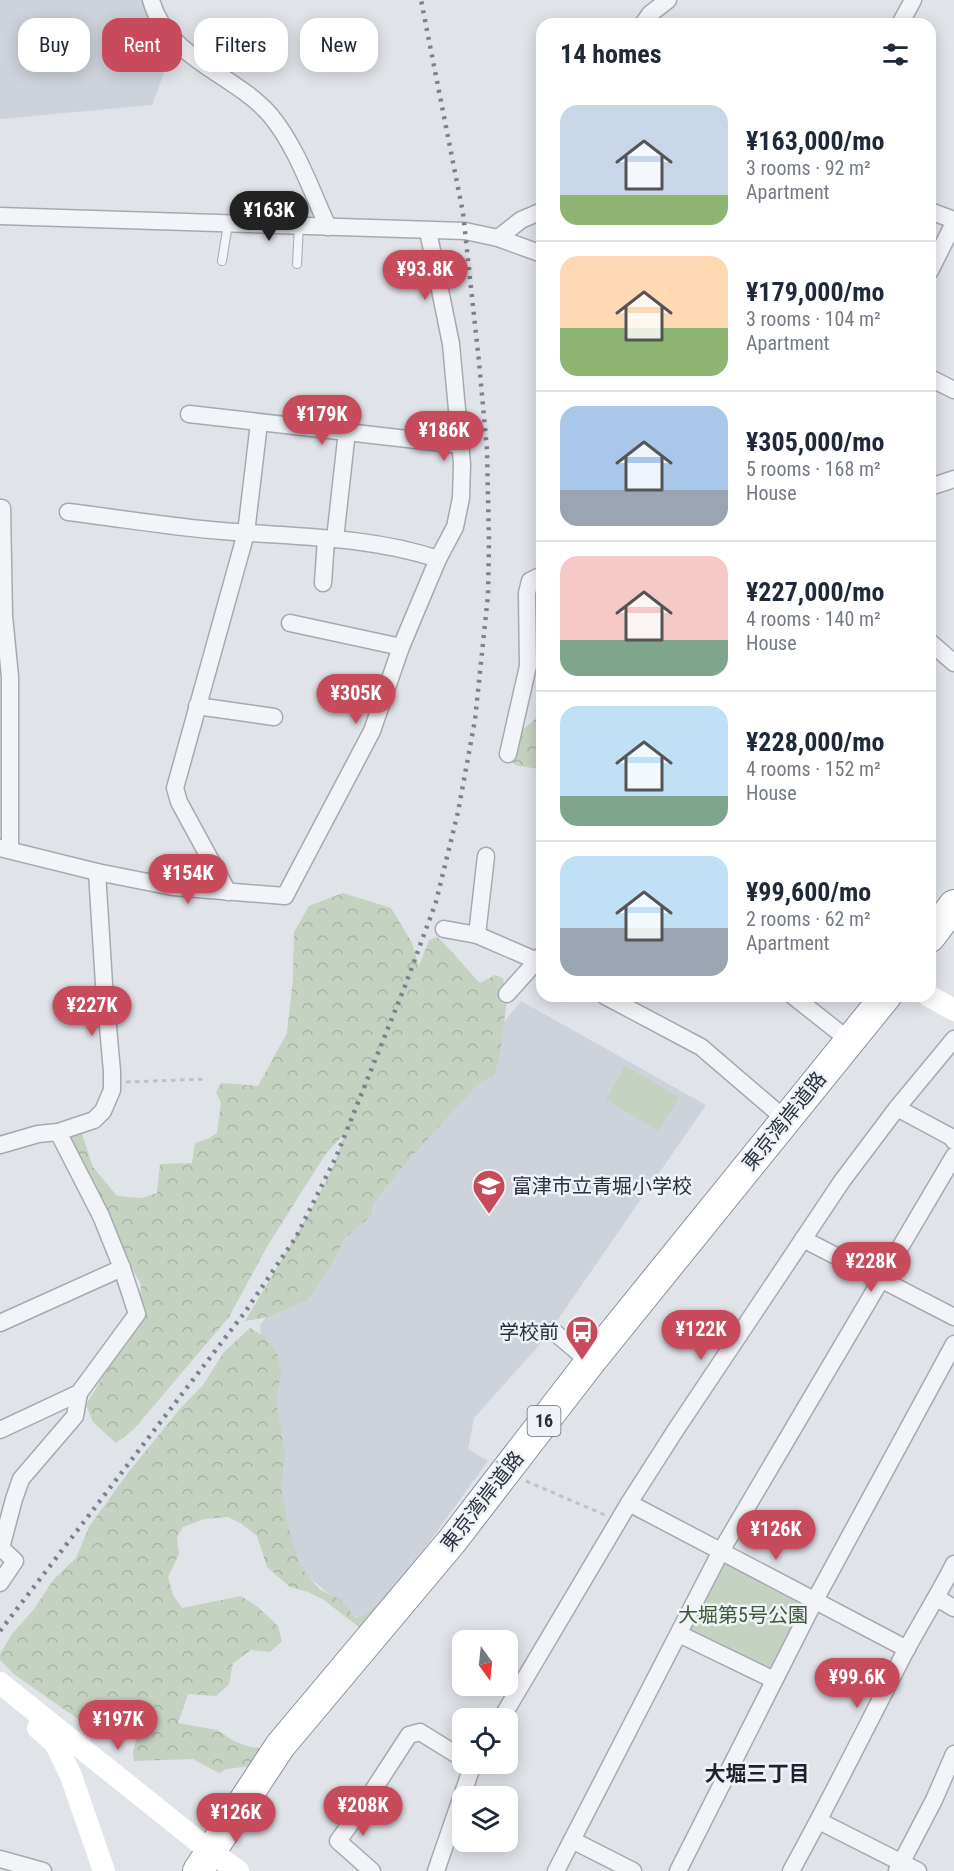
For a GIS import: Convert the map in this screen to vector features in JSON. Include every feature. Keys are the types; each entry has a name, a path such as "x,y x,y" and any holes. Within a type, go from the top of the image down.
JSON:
{"highway":[{"path":"936,929 954,905"},
{"name":"東京湾岸道路","path":"204,1861 280,1746 452,1541 590,1362 881,1002"}],"street":[{"path":"152,0 163,27 182,46 205,67 256,100 272,118 293,150 328,227"},
{"path":"647,18 669,0"},
{"path":"903,18 913,0"},
{"path":"498,238 521,220 536,214"},
{"path":"936,214 954,222 949,244 936,262"},
{"path":"0,216 465,231 498,238 536,252"},
{"path":"0,508 2,508 2,616 10,677 5,849 97,872 173,886 285,896 372,731 401,647 438,559 455,527 461,498 460,445 451,344 428,231"},
{"path":"936,381 954,390"},
{"path":"189,414 460,445"},
{"path":"228,891 179,802 175,788 246,533 259,423"},
{"path":"323,583 347,431"},
{"path":"936,485 954,479"},
{"path":"68,512 175,528 330,539 410,550 438,559"},
{"path":"508,754 528,666 527,593 530,581 536,578"},
{"path":"290,623 401,647"},
{"path":"936,647 954,663"},
{"path":"197,706 274,717"},
{"path":"477,934 486,856"},
{"path":"0,1145 38,1134 58,1132 94,1120 102,1111 112,1090 97,872"},
{"path":"444,928 477,934 536,958"},
{"path":"507,994 536,964"},
{"path":"936,1000 954,1011"},
{"path":"634,1002 701,1047 785,1119"},
{"path":"801,1002 850,1041"},
{"path":"508,1708 629,1503 803,1239 842,1181 897,1108 954,1039"},
{"path":"897,1108 951,1137 954,1141"},
{"path":"0,1583 15,1561 1,1548 21,1479 75,1416 79,1393 137,1314 101,1216 58,1132"},
{"path":"556,1871 721,1551 954,1156"},
{"path":"803,1239 954,1317"},
{"path":"0,1323 122,1269"},
{"path":"554,1330 590,1362"},
{"path":"678,1871 814,1602 954,1344"},
{"path":"0,1430 79,1393"},
{"path":"629,1503 907,1649"},
{"path":"791,1871 954,1564"},
{"path":"937,1598 954,1608"},
{"path":"679,1634 774,1680"},
{"path":"0,1683 204,1861 238,1871"},
{"path":"0,1693 55,1743 71,1776 104,1871"},
{"path":"372,1871 338,1841 409,1735 420,1732 452,1752"},
{"path":"899,1867 934,1800 954,1754"},
{"path":"436,1871 470,1774"},
{"path":"819,1821 899,1867 918,1871"},
{"path":"572,1840 633,1871"},
{"path":"0,1858 36,1870"}],"lane":[{"path":"222,261 228,224"},
{"path":"297,264 299,226"}],"path":[{"path":"112,1082 207,1079"},
{"path":"496,1461 517,1477 612,1519"}],"shaded area":[{"path":"0,0 144,0 150,18 102,18 102,72 164,72 152,105 0,119"},
{"name":"富津市立青堀小学校","path":"521,1001 706,1105 543,1341 474,1418 468,1449 488,1461 368,1626 289,1561 260,1325"}],"green space":[{"path":"536,718 536,768 517,766 505,756 513,738"},
{"path":"343,893 391,908 412,943 419,966 429,940 437,937 480,983 495,975 503,978 507,1000 500,1054 494,1076 480,1082 403,1166 372,1205 372,1215 344,1239 330,1268 307,1300 269,1317 245,1321 309,1214 333,1168 345,1133 325,1155 268,1245 229,1317 134,1429 116,1443 93,1422 86,1405 108,1368 129,1341 139,1313 141,1284 116,1242 65,1142 73,1132 82,1134 93,1167 117,1196 142,1198 157,1193 160,1164 192,1163 195,1143 217,1133 221,1103 216,1092 221,1083 258,1086 287,1033 293,979 294,932 309,906"},
{"path":"625,1066 679,1097 659,1131 606,1100"},
{"path":"250,1328 265,1337 278,1355 281,1374 276,1401 285,1455 281,1486 288,1526 298,1559 306,1574 320,1590 340,1599 356,1618 370,1611 388,1590 400,1588 369,1635 324,1600 290,1587 267,1567 257,1536 242,1524 228,1517 204,1519 183,1527 177,1537 179,1554 168,1577 173,1595 182,1608 241,1596 258,1607 278,1626 282,1641 270,1652 251,1650 233,1663 229,1684 216,1696 188,1694 178,1723 217,1730 234,1741 259,1748 260,1765 226,1769 219,1773 193,1759 134,1761 133,1752 138,1732 134,1717 123,1715 99,1721 78,1719 15,1675 0,1660 0,1654 12,1634 34,1609 54,1579 76,1558 89,1527 127,1474 179,1410 203,1385 224,1352"},
{"name":"大堀第5号公園","path":"732,1563 798,1600 802,1608 772,1666 766,1669 691,1634 690,1628 723,1564"}],"railway":[{"path":"0,1631 245,1312 296,1237 336,1157 405,986 436,902 458,812 475,720 488,595 489,542 487,450 463,213 421,0"}],"place":[{"name":"富津市立青堀小学校","path":"489,1215"},
{"name":"学校前","path":"582,1361"}],"district":[{"name":"大堀三丁目","path":"757,1774"}]}
